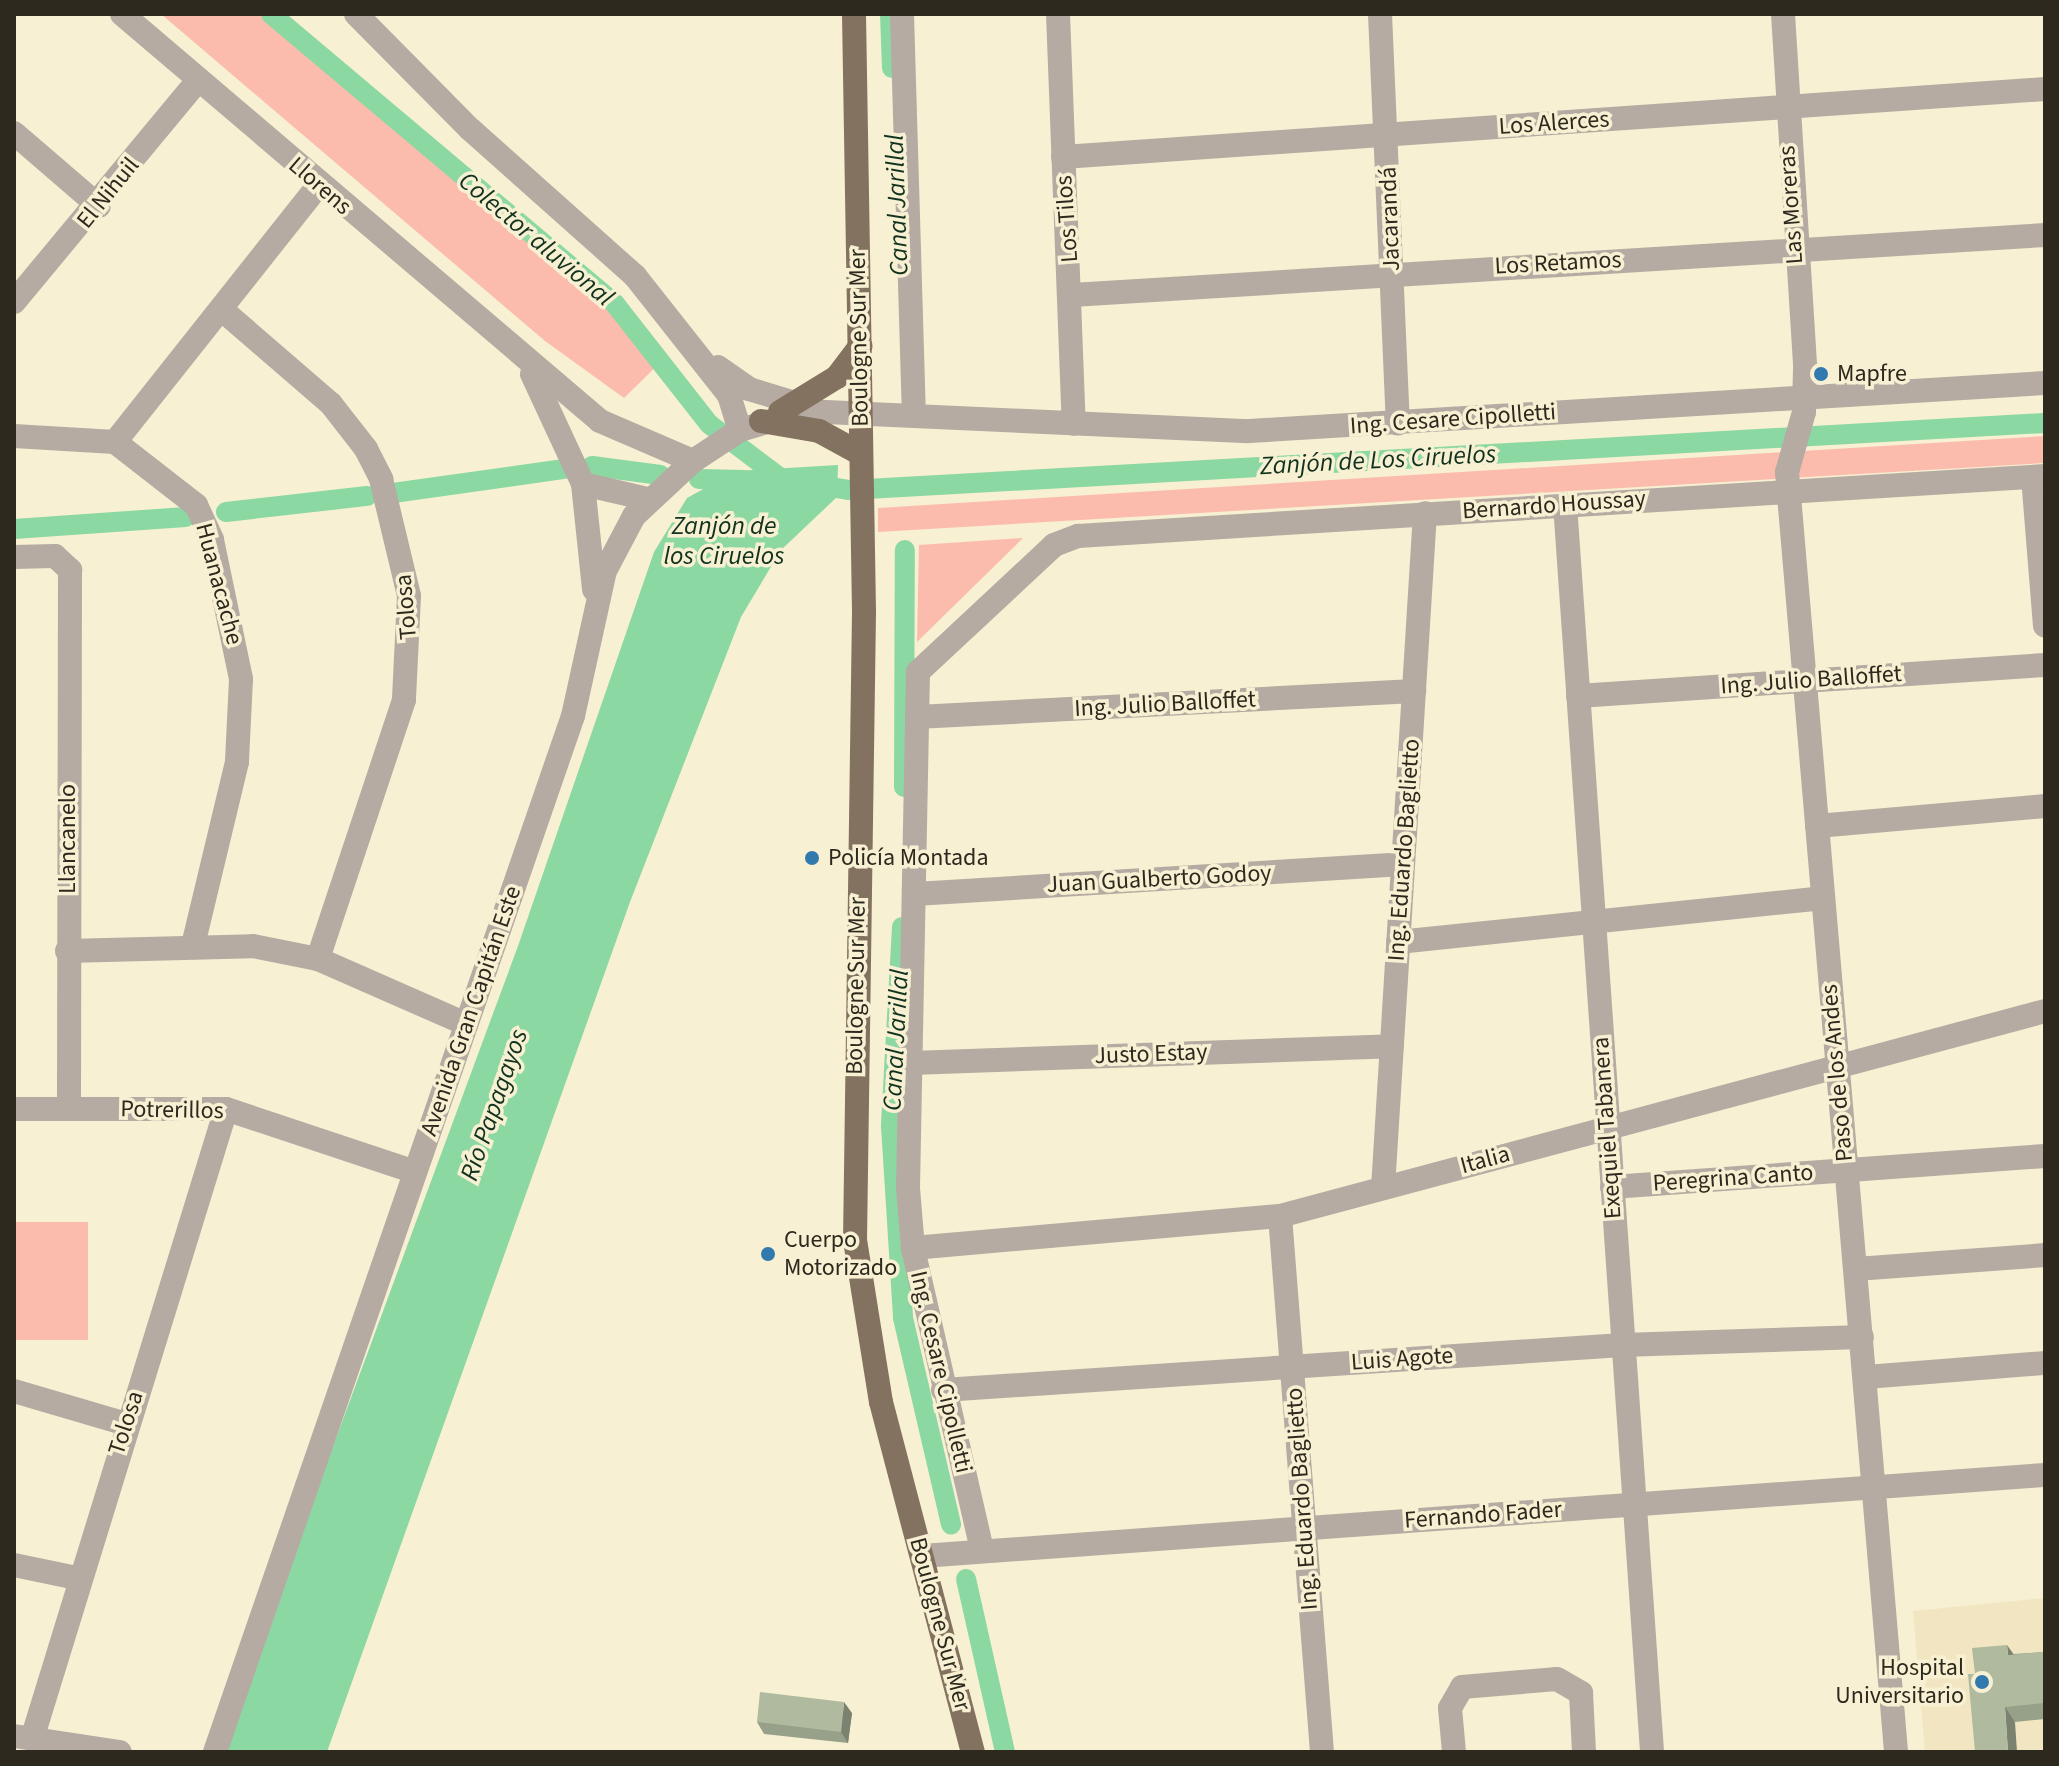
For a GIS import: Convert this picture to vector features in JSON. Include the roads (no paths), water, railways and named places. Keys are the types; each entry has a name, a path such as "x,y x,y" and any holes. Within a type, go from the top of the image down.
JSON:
{"main road":[{"name":"Boulogne Sur Mer","path":"854,14 861,454 853,1209 873,1364 973,1752"},
{"path":"762,420 837,377 860,346"},
{"path":"762,420 819,431 861,454"}],"street":[{"name":"Llorens","path":"122,14 520,357 600,421 700,457"},
{"path":"356,14 470,129 635,276 729,395 762,420 860,411"},
{"path":"902,14 914,413"},
{"name":"Los Tilos","path":"1058,14 1072,295 1074,424"},
{"name":"Jacarandá","path":"1380,14 1398,424"},
{"name":"Las Moreras","path":"1783,14 1785,107 1804,404"},
{"name":"El Nihuil","path":"14,302 99,206 198,80"},
{"name":"Los Alerces","path":"1063,157 2045,89"},
{"path":"14,133 99,206"},
{"path":"14,436 115,442 319,185"},
{"name":"Los Retamos","path":"1072,295 2045,235"},
{"name":"Tolosa","path":"221,309 331,404 366,449 381,479 409,596 404,700 318,959"},
{"path":"689,342 749,389 762,420"},
{"name":"Llorens","path":"520,357 557,415 583,484 594,607"},
{"name":"Ing. Cesare Cipolletti","path":"860,411 1217,432 1804,404 2045,383"},
{"name":"Paso de los Andes","path":"1804,404 1787,458 1788,491 1876,1487 1896,1752"},
{"name":"Avenida Gran Capitán Este","path":"215,1752 573,716 594,607 613,552 648,499 700,457 762,420"},
{"name":"Huanacache","path":"115,442 196,505 212,540 241,679 237,762 193,945"},
{"path":"2039,476 2045,626"},
{"name":"Bernardo Houssay","path":"1064,539 1425,513 2039,476"},
{"path":"583,484 648,499"},
{"name":"Exequiel Tabanera","path":"1565,504 1606,1127 1652,1752"},
{"name":"Ing. Eduardo Baglietto","path":"1383,1188 1425,513"},
{"name":"Ing. Cesare Cipolletti","path":"982,1550 913,1248 911,1063 918,672 1064,539"},
{"name":"Llancanelo","path":"14,557 55,556 70,570 69,1109"},
{"name":"Ing. Julio Balloffet","path":"1578,696 2045,665"},
{"name":"Ing. Julio Balloffet","path":"917,717 1414,691"},
{"path":"1817,826 2045,806"},
{"name":"Juan Gualberto Godoy","path":"915,894 1403,864"},
{"path":"1398,942 1822,898"},
{"path":"67,951 193,945 318,959 466,1024"},
{"name":"Italia","path":"913,1248 1280,1216 2045,1011"},
{"name":"Justo Estay","path":"911,1063 1392,1046"},
{"name":"Potrerillos","path":"14,1109 226,1109 415,1172"},
{"name":"Tolosa","path":"23,1738 226,1109"},
{"name":"Peregrina Canto","path":"1612,1187 2045,1156"},
{"name":"Ing. Eduardo Baglietto","path":"1280,1216 1309,1527 1313,1687 1322,1752"},
{"path":"1856,1269 2045,1255"},
{"name":"Luis Agote","path":"943,1390 1623,1345 1862,1337"},
{"path":"1866,1377 2045,1363"},
{"path":"14,1391 126,1424"},
{"name":"Fernando Fader","path":"922,1556 2045,1475"},
{"path":"14,1565 77,1578"},
{"path":"1454,1752 1450,1708 1462,1687 1557,1679 1581,1693 1584,1752"},
{"name":"Ing. Eduardo Baglietto","path":"1307,1752 1313,1687"},
{"path":"23,1738 120,1752"}],"water":[{"name":"Zanjón de los Ciruelos","path":"838,465 837,497 781,550 741,617 630,902 327,1752 220,1752 518,946 654,552 687,498 736,471"}],"waterway":[{"name":"Colector aluvional","path":"271,14 615,304 709,424 783,480"},
{"name":"Canal Jarillal","path":"890,14 892,68"},
{"name":"Zanjón de Los Ciruelos","path":"811,484 849,490 2045,423"},
{"name":"Colector aluvional","path":"592,466 660,475"},
{"name":"Colector aluvional","path":"393,493 564,469"},
{"name":"Zanjón de Los Ciruelos","path":"699,479 744,480"},
{"name":"Colector aluvional","path":"226,512 367,496"},
{"name":"Colector aluvional","path":"14,529 186,517"},
{"name":"Canal Jarillal","path":"904,787 905,550"},
{"name":"Canal Jarillal","path":"902,927 891,1126 903,1318 951,1525"},
{"name":"Canal Jarillal","path":"966,1579 1005,1752"}],"place":[{"name":"Mapfre","path":"1821,374"},
{"name":"Policía Montada","path":"812,858"},
{"name":"Cuerpo Motorizado","path":"768,1254"},
{"name":"Hospital Universitario","path":"1982,1682"}],"water label":[{"name":"Río Papagayos","path":"494,1105"}]}
